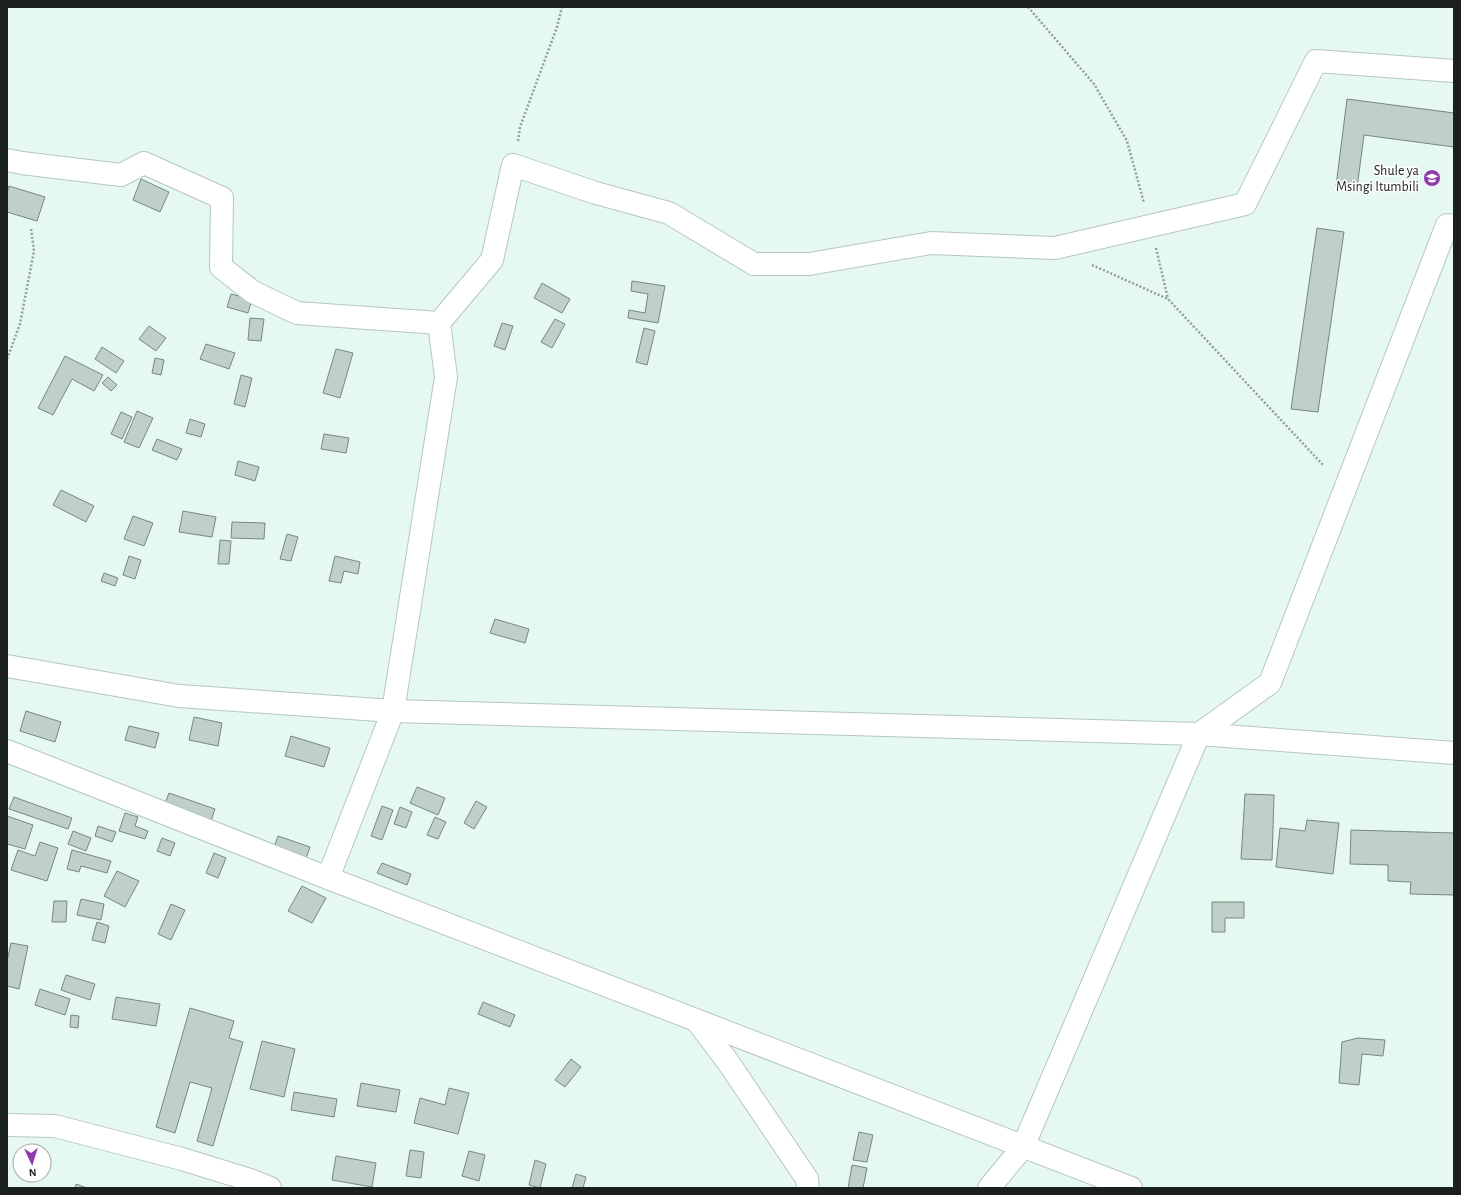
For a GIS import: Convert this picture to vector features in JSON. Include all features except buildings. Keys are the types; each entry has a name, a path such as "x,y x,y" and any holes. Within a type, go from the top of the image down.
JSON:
{"street":[{"path":"328,878 393,711 446,377 439,323 492,260 513,165 596,193 669,213 754,264 809,264 931,243 1055,248 1245,204 1316,61 1454,71"},
{"path":"7,160 121,175 144,163 222,198 221,267 253,292 297,313 439,323"},
{"path":"989,1188 1023,1147 1199,734 1270,682 1447,225 1454,226"},
{"path":"7,666 179,696 393,711 1199,734 1454,753"},
{"path":"7,751 328,878 1131,1188"},
{"path":"697,1021 728,1062 807,1179 808,1188"},
{"path":"7,1125 55,1126 182,1159 250,1180 270,1188"}],"path":[{"path":"513,165 520,127 557,27 562,7"},
{"path":"1028,7 1094,84 1127,141 1168,299"},
{"path":"7,360 20,324 34,251 31,228"},
{"path":"1091,264 1168,299 1323,465"}],"place":[{"name":"Shule ya Msingi Itumbili","path":"1432,178"}]}
